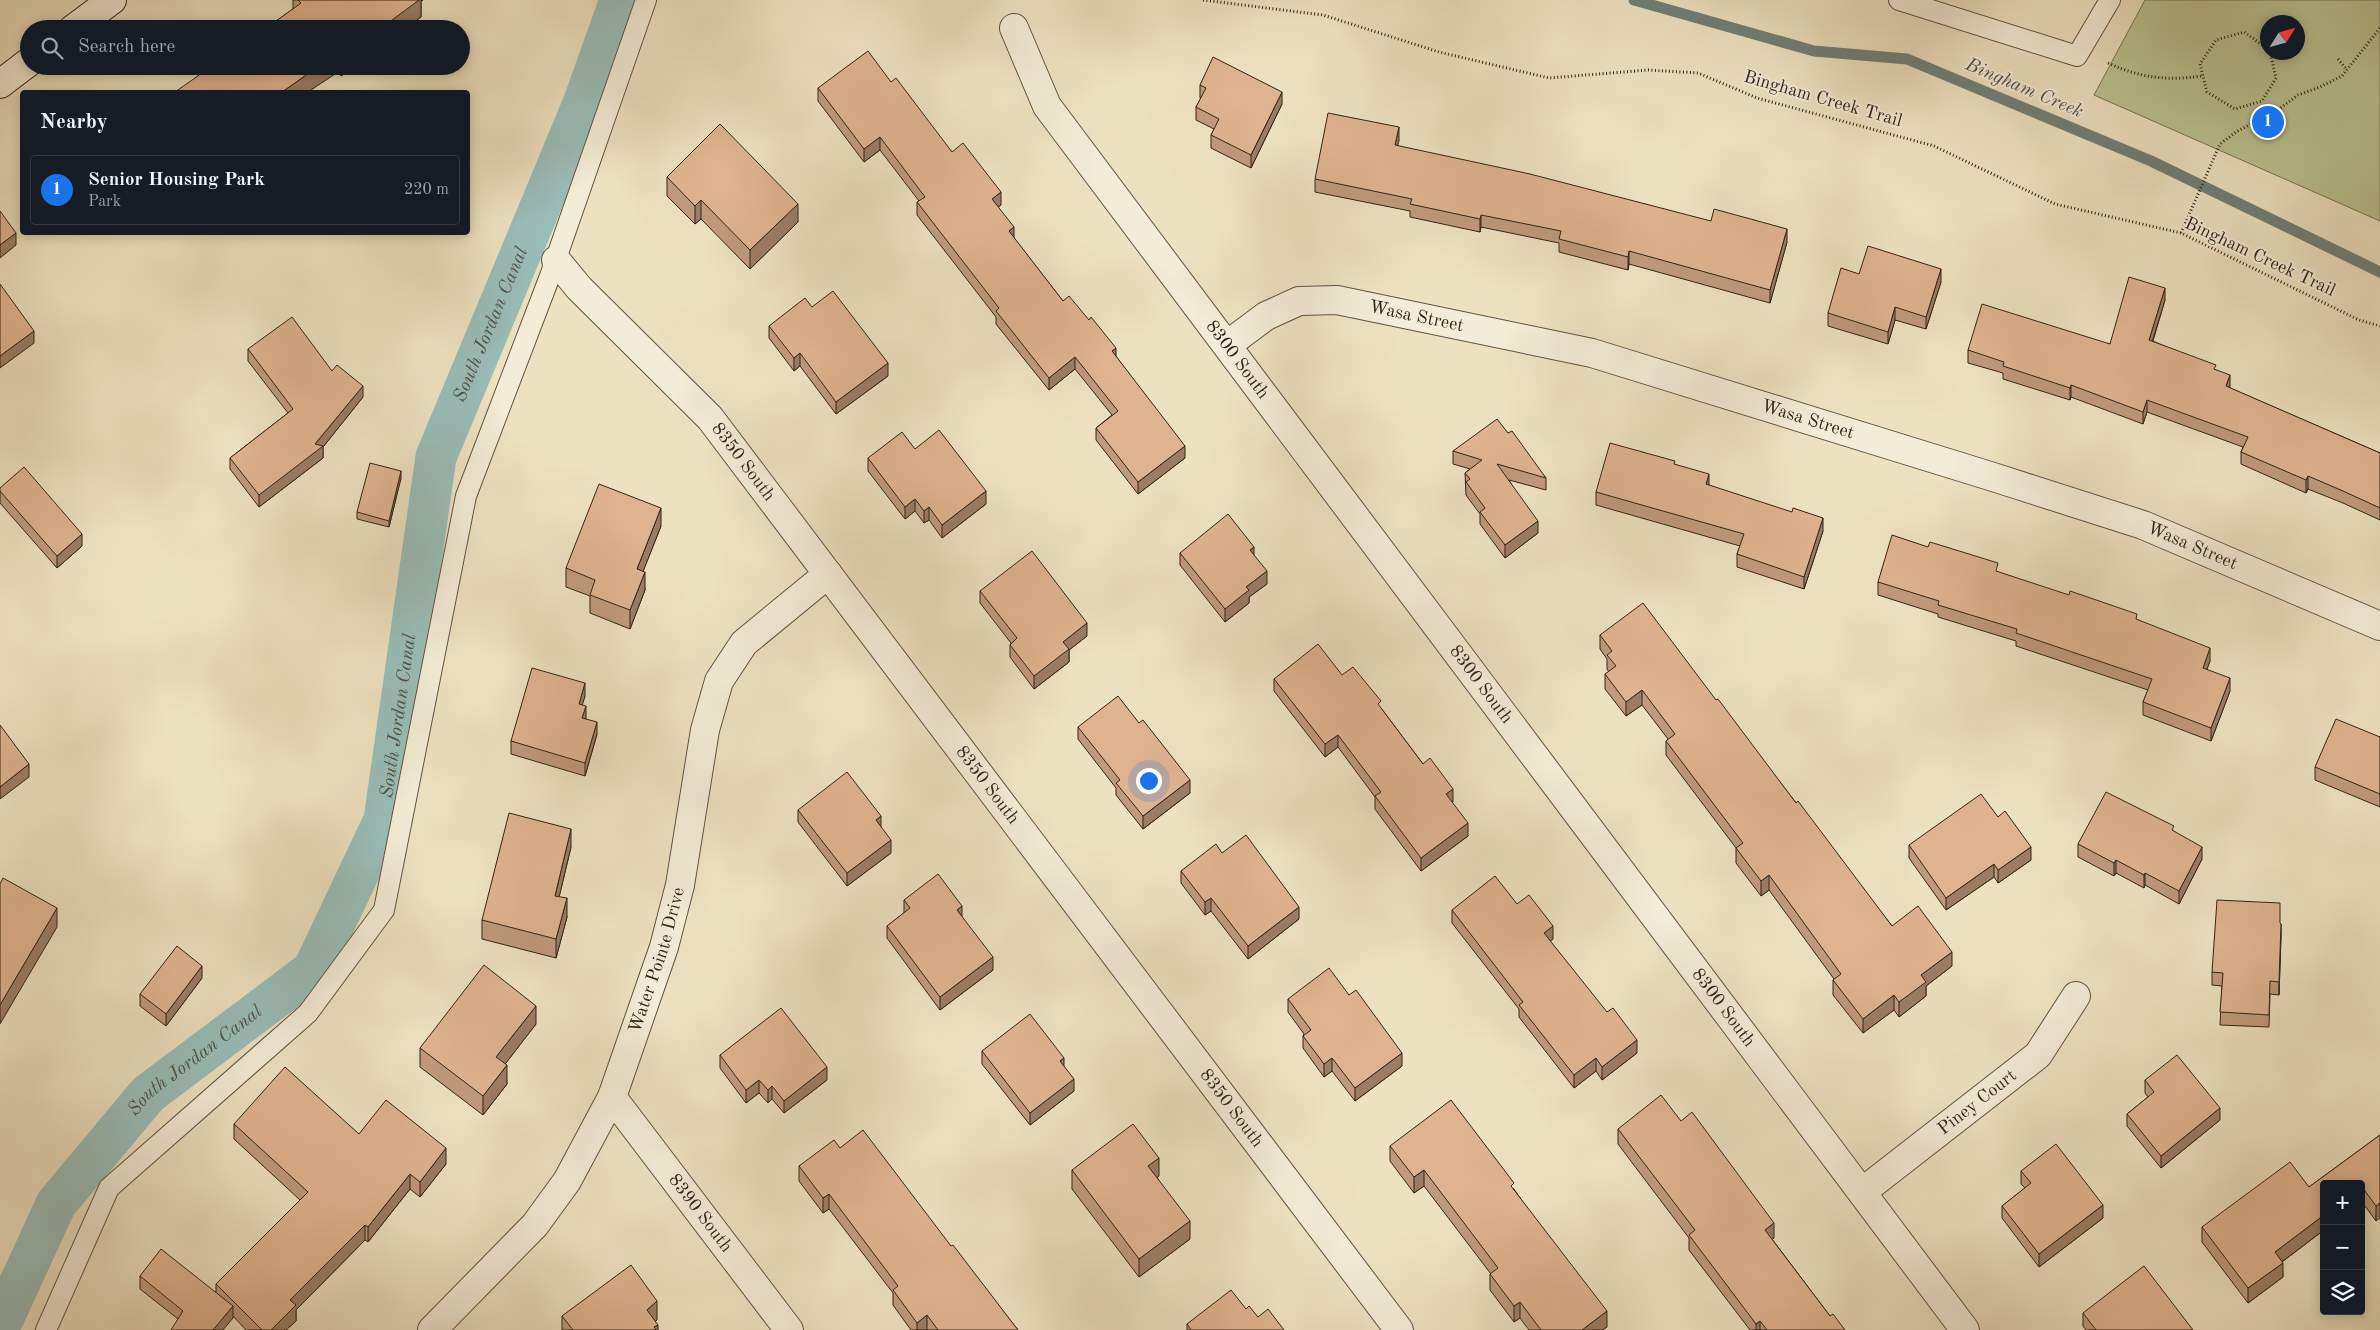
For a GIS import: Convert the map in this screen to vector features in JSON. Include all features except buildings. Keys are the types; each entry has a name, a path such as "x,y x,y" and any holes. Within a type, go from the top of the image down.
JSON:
{"street":[{"path":"85,20 112,0"},
{"name":"8300 South","path":"1014,28 1047,106 1965,1330"},
{"path":"0,84 20,69"},
{"name":"8350 South","path":"556,260 579,288 710,418 1399,1330"},
{"name":"Wasa Street","path":"1227,346 1266,316 1299,300 1337,300 1592,353 2142,525 2380,626"},
{"name":"Water Pointe Drive","path":"432,1330 535,1225 567,1181 612,1097 664,948 680,885 705,730 719,681 744,643 828,574"},
{"name":"Piney Court","path":"1862,1192 2038,1055 2076,996"},
{"name":"8390 South","path":"612,1097 789,1330"}],"lane":[{"path":"46,1330 109,1188 308,1012 384,910 466,496 556,260 646,0"},
{"path":"1900,0 2077,56 2110,0"}],"path":[{"name":"Bingham Creek Trail","path":"1203,0 1323,16 1439,52 1549,78 1648,70 1698,73 1757,98 1934,146 2055,204 2181,233 2359,320 2380,326"},
{"path":"2181,233 2220,144 2236,132 2298,95 2342,76 2380,28"},
{"path":"2260,43 2244,32 2216,40 2200,64 2207,92 2235,109 2262,102 2276,78 2272,60"},
{"path":"2081,49 2134,74 2152,78 2180,80 2202,76"},
{"path":"2338,59 2347,70"}],"green space":[{"path":"2145,0 2380,0 2380,221 2094,95"}],"waterway":[{"name":"South Jordan Canal","path":"0,1326 56,1204 148,1094 313,970 384,820 436,457 583,104 620,0"},
{"name":"Bingham Creek","path":"1634,0 1814,51 1907,59 2151,161 2380,272"}],"place":[{"name":"Senior Housing Park","path":"2268,122"}]}
